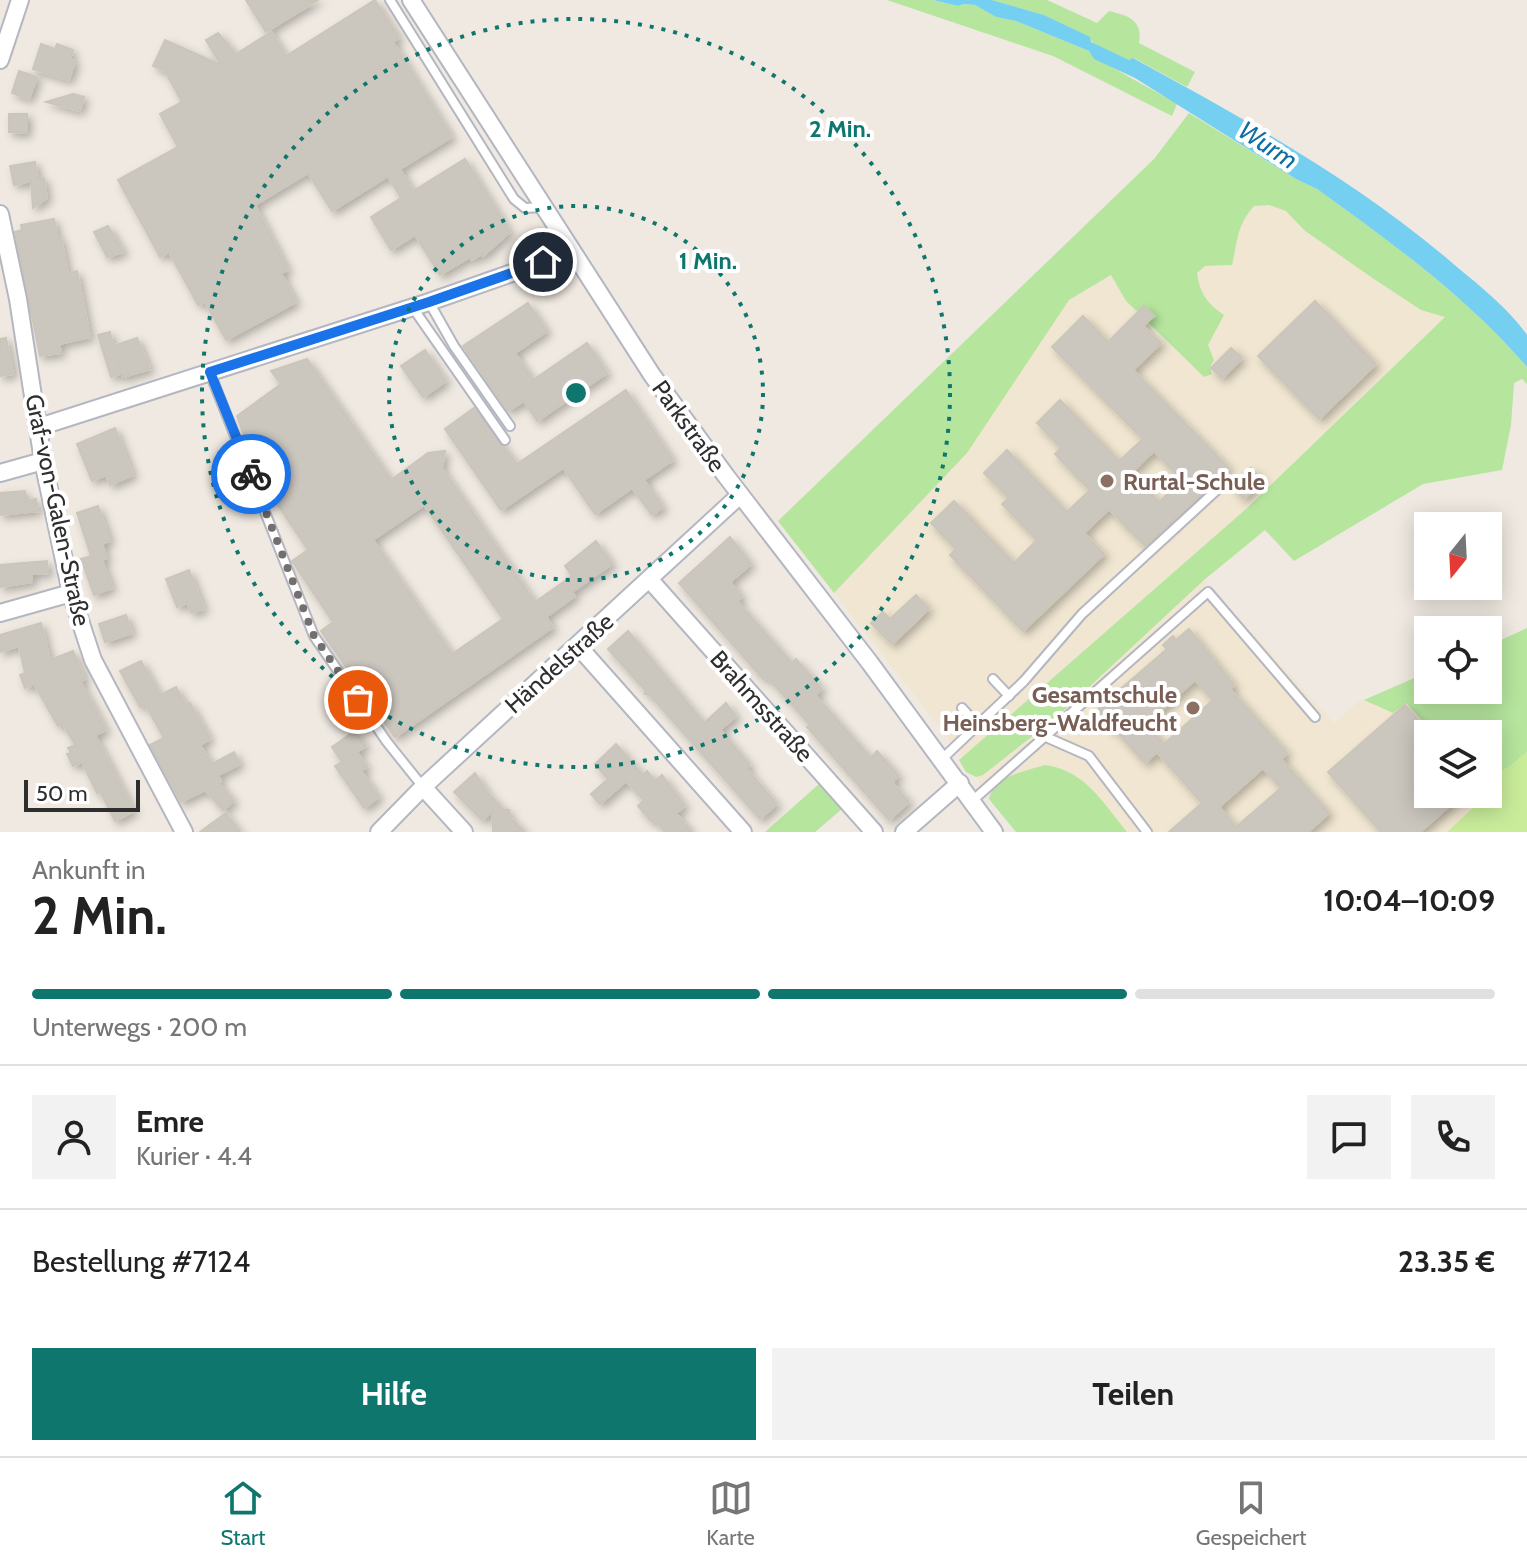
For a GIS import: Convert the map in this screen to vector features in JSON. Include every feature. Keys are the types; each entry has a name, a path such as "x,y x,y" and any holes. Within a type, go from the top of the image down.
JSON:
{"street":[{"path":"0,60 20,0"},
{"name":"Parkstraße","path":"411,0 652,375 994,832"},
{"name":"Graf-von-Galen-Straße","path":"0,214 18,299 43,461 71,593 98,671 184,832"},
{"path":"39,427 210,372 321,343 572,252"},
{"path":"0,473 43,461"},
{"name":"Händelstraße","path":"379,832 423,787 740,495"},
{"name":"Brahmsstraße","path":"650,580 874,832"},
{"path":"0,613 71,593"},
{"path":"578,646 743,832"},
{"path":"904,832 960,783"},
{"path":"423,787 464,832"}],"lane":[{"path":"390,0 514,199 525,208 543,207"},
{"path":"421,305 510,426"},
{"path":"421,305 505,440"},
{"path":"210,372 314,636 387,742 423,787"},
{"path":"942,759 1009,696 1082,614 1220,487"},
{"path":"972,801 1208,592 1315,717"},
{"path":"993,679 1009,696"},
{"path":"962,708 978,726"},
{"path":"1046,737 1089,756 1147,832"}],"shaded area":[{"name":"Rurtal-Schule","path":"1259,180 1445,316 1246,509 963,757 834,593 967,453 1069,300 1112,275 1126,301 1198,372 1210,367 1214,360 1208,345 1218,327 1217,311 1198,287 1197,273 1205,266 1217,267 1234,261 1234,244 1242,220 1254,206"},
{"name":"Gesamtschule Heinsberg-Waldfeucht","path":"1204,580 1334,723 1359,701 1364,700 1393,713 1406,702 1422,720 1414,720 1414,808 1473,808 1447,832 1017,832 993,804 976,777 983,775 1058,716"}],"green space":[{"path":"887,0 933,0 958,6 975,5 996,17 1016,21 1089,51 1177,104 1172,116 1053,56"},
{"path":"992,0 1047,0 1097,23 1109,11 1123,15 1137,24 1139,43 1195,72 1187,87 1134,58 1130,60 1106,52 1089,37 1044,15"},
{"path":"1189,113 1317,189 1373,230 1454,294 1527,367 1527,384 1522,379 1514,383 1511,425 1502,470 1423,484 1294,561 1265,530 1204,580 1058,716 983,775 976,777 966,772 959,760 1246,509 1445,317 1421,310 1371,277 1304,230 1286,211 1269,205 1254,206 1241,227 1232,265 1205,266 1197,273 1205,297 1224,315 1208,345 1214,360 1210,367 1212,374 1204,377 1126,301 1111,275 1069,300 967,453 834,593 778,521 1154,159"},
{"path":"1527,628 1527,752 1502,771 1502,720 1422,720 1406,703 1393,713 1364,700 1414,678 1414,704 1502,704 1502,640"},
{"path":"1527,752 1527,832 1447,832 1473,808 1502,808 1502,771"},
{"path":"1045,765 1059,768 1082,781 1127,832 1016,832 989,799 992,791 1011,776"},
{"path":"819,784 842,809 815,832 765,832"}],"water":[{"name":"Wurm","path":"933,0 992,0 1044,15 1090,37 1091,42 1129,60 1133,58 1301,154 1420,236 1494,299 1527,335 1527,367 1454,294 1317,189 1135,78 1094,59 1089,51 1016,21 996,17 975,5 958,6"}],"building":[{"path":"246,0 318,0 266,32"},
{"path":"375,0 399,38 393,42 452,137 400,169 413,191 465,159 510,232 483,256 472,260 470,257 440,275 415,235 391,250 371,217 401,198 388,176 332,211 308,173 255,205 288,270 281,273 296,302 226,340 205,302 198,305 169,252 160,257 118,180 178,147 160,114 182,102 165,71 153,66 165,40 221,65 206,40 218,33 236,54 271,32 286,56"},
{"path":"41,44 55,49 57,44 73,50 70,59 75,61 69,80 33,69"},
{"path":"19,71 37,77 29,99 12,93"},
{"path":"73,94 84,97 80,111 46,102"},
{"path":"9,114 27,114 27,133 9,132"},
{"path":"35,162 38,180 44,178 47,198 33,208 31,181 14,185 10,166"},
{"path":"54,219 68,274 77,271 90,337 59,344 61,353 40,356 15,232 22,230 21,225"},
{"path":"108,226 124,252 107,257 94,232"},
{"path":"1315,301 1376,364 1319,419 1258,356"},
{"path":"528,303 547,331 515,353 533,380 587,343 607,373 537,421 524,401 508,411 463,346"},
{"path":"1144,306 1154,316 1143,326 1161,343 1133,370 1229,468 1145,546 1109,509 1084,533 1104,554 1023,631 950,555 956,549 931,523 954,501 1014,563 1037,540 1002,504 1009,498 984,473 1007,450 1067,512 1090,490 1055,454 1061,448 1037,423 1060,400 1119,461 1143,439 1052,347 1083,316 1108,342","holes":["1154,451 1182,480 1159,502 1131,473"]},
{"path":"110,332 113,346 137,338 150,369 123,377 117,358 120,374 111,377 98,335"},
{"path":"6,338 13,374 0,376 0,339"},
{"path":"1231,348 1242,358 1222,378 1211,368"},
{"path":"425,350 446,381 423,397 401,366"},
{"path":"307,359 391,480 428,453 445,451 442,468 535,602 572,576 565,566 596,541 612,564 572,592 575,596 546,617 553,627 395,737 321,631 333,622 292,561 308,550 259,477 237,416 281,384 271,371","holes":["424,505 503,619 452,654 373,540"]},
{"path":"626,390 673,460 644,480 663,507 652,515 632,488 595,514 563,468 501,510 445,429 474,408 517,464"},
{"path":"115,428 133,475 110,485 106,475 92,481 77,444"},
{"path":"1251,468 1263,480 1244,499 1232,486"},
{"path":"25,491 25,501 36,499 38,511 0,515 0,493"},
{"path":"98,506 110,541 102,544 107,558 102,560 112,588 94,595 81,559 91,556 77,513"},
{"path":"730,537 751,564 730,582 742,596 737,601 792,663 796,659 822,689 815,695 871,758 877,751 899,776 892,782 909,802 889,820 807,727 810,725 780,691 766,676 763,679 679,583"},
{"path":"47,561 48,573 32,574 32,582 0,587 0,565"},
{"path":"189,570 204,609 192,613 187,603 177,607 166,579"},
{"path":"916,595 929,609 892,644 871,623 883,612 890,619"},
{"path":"126,615 132,633 105,642 99,624"},
{"path":"41,623 50,660 73,651 85,679 80,681 106,730 95,735 134,811 115,821 82,762 73,766 67,754 71,753 68,748 75,745 63,724 58,726 34,684 25,688 20,675 25,673 19,646 0,652 0,635"},
{"path":"1189,629 1234,685 1230,689 1287,753 1281,759 1329,813 1308,832 1169,832 1202,803 1157,752 1145,763 1095,712 1108,700 1104,696 1114,688 1117,692 1167,649 1163,645 1173,636 1176,640","holes":["1195,680 1213,700 1164,744 1146,724","1263,768 1281,788 1236,827 1219,807"]},
{"path":"628,631 704,723 726,703 736,716 720,730 750,765 746,768 777,804 760,819 649,694 645,694 645,690 608,649"},
{"path":"141,661 160,695 176,687 186,705 190,703 210,739 200,745 212,764 234,752 240,764 218,775 219,783 234,801 223,810 205,790 181,802 150,745 164,738 145,704 140,707 120,671"},
{"path":"1405,705 1418,720 1414,720 1414,808 1447,808 1420,832 1381,832 1328,772"},
{"path":"355,731 366,746 357,752 367,767 361,771 379,797 364,808 335,766 342,762 332,747"},
{"path":"616,744 643,775 647,771 655,781 662,775 685,806 676,813 692,832 665,832 655,820 652,822 638,806 644,800 626,781 600,804 591,794 608,779 595,764"},
{"path":"475,773 488,793 504,810 509,810 509,816 525,832 493,832 492,812 482,820 454,792"},
{"path":"226,813 240,832 200,832"}],"way so far":[{"path":"251,474 314,636 358,700"}],"place":[{"name":"Rurtal-Schule","path":"1107,481"},
{"name":"Gesamtschule Heinsberg-Waldfeucht","path":"1193,708"}],"route":[{"path":"251,474 210,372 543,262"}]}
